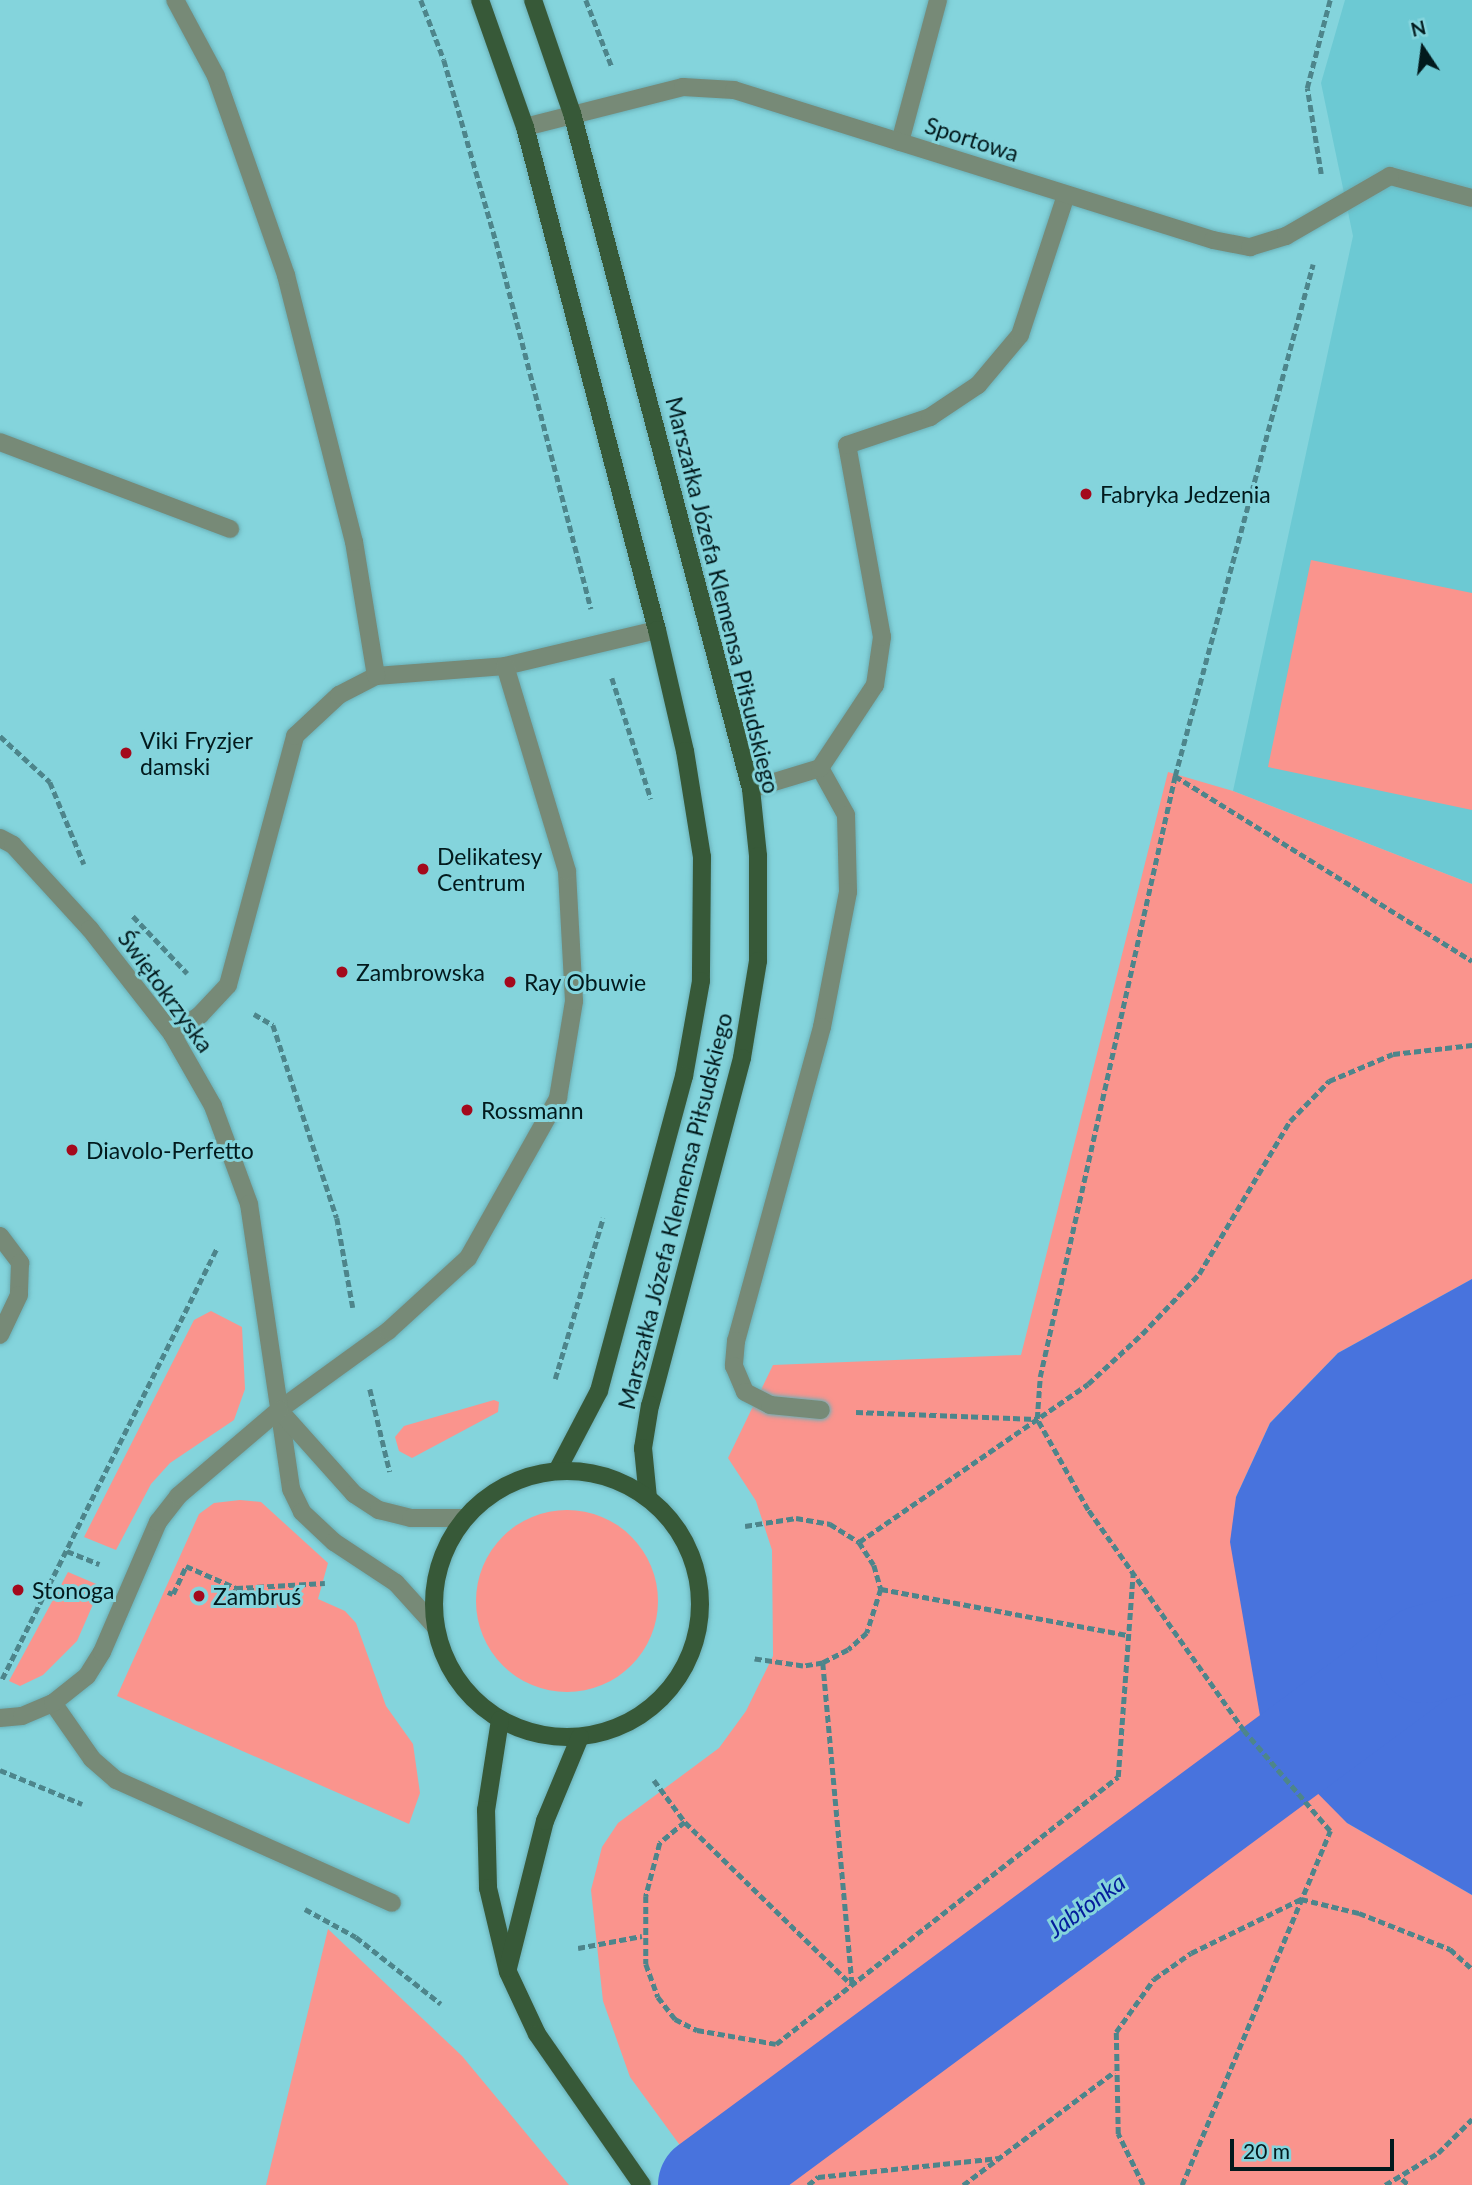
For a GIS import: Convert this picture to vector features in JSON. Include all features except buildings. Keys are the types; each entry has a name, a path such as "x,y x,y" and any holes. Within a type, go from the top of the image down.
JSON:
{"main road":[{"name":"Marszałka Józefa Klemensa Piłsudskiego","path":"480,0 525,127 657,630 685,751 702,857 701,981 684,1076 599,1391 557,1471"},
{"name":"Marszałka Józefa Klemensa Piłsudskiego","path":"533,0 572,113 751,789 758,856 758,961 742,1058 650,1405 643,1448 648,1498"},
{"path":"557,1471 589,1472 620,1481 648,1498 673,1522 693,1564 699,1587 699,1622 689,1656 671,1687 645,1711 614,1728 580,1737 552,1737 500,1720 469,1695 446,1663 434,1625 434,1586 445,1549 464,1518 491,1494 523,1478 557,1471"},
{"path":"500,1720 486,1810 488,1888 508,1972 537,2034 589,2114 642,2185"},
{"path":"508,1972 545,1821 580,1737"}],"street":[{"path":"175,0 216,76 286,275 354,541 376,676"},
{"path":"900,142 938,0"},
{"name":"Sportowa","path":"525,127 683,87 734,90 1213,240 1250,247 1286,236 1390,176 1472,198"},
{"path":"751,789 820,768 875,685 882,637 847,445 930,417 978,385 1020,335 1066,195"},
{"path":"0,442 230,529"},
{"path":"172,1034 200,1015 228,985 295,736 340,695 376,676 505,666 657,630"},
{"path":"0,1718 22,1716 54,1703 87,1676 158,1522 178,1496 279,1410 388,1331 468,1258 558,1098 574,1001 567,871 505,666"},
{"path":"820,768 846,815 848,892 822,1027 736,1341 734,1366 745,1392 770,1405 821,1410"},
{"name":"Świętokrzyska","path":"0,838 13,845 90,929 172,1034 213,1106 249,1204 291,1489 302,1512 334,1542 396,1583 434,1625"},
{"path":"0,1236 20,1263 19,1294 0,1335"},
{"path":"279,1410 354,1494 379,1510 411,1518 464,1518"},
{"path":"54,1703 92,1759 116,1780 392,1903"}],"path":[{"path":"586,0 626,100"},
{"path":"1182,2185 1330,1831 1244,1731 1088,1510 1037,1419 1040,1377 1175,776 1327,210 1307,88 1329,0"},
{"path":"1175,776 1472,961"},
{"path":"859,1542 1088,1384 1199,1274 1290,1121 1329,1081 1393,1054 1472,1045"},
{"path":"0,1683 220,1242"},
{"path":"821,1410 1037,1419"},
{"path":"745,1526 796,1518 830,1524 859,1542 874,1565 881,1588 867,1633 822,1663 803,1665 755,1659"},
{"path":"67,1551 173,1594 186,1566 236,1588 331,1583"},
{"path":"685,1822 660,1843 646,1896 642,1936 646,1964 658,1997 675,2019 697,2030 776,2044 1118,1777 1126,1635 1133,1573"},
{"path":"881,1588 1126,1635"},
{"path":"822,1663 852,1984"},
{"path":"0,1770 84,1805"},
{"path":"654,1780 685,1822 852,1984"},
{"path":"1143,2185 1118,2134 1114,2072 1116,2032 1154,1979 1191,1953 1301,1899 1359,1913 1450,1949 1472,1969"},
{"path":"299,1906 356,1937 442,2004"},
{"path":"578,1948 642,1936"},
{"path":"963,2185 1114,2072"},
{"path":"1385,2185 1402,2179 1438,2154 1472,2119"},
{"path":"808,2185 818,2177 999,2158"},
{"path":"1402,2179 1409,2185"}],"shaded area":[{"path":"1345,0 1472,0 1472,884 1233,791 1353,236 1321,83"},
{"path":"1311,560 1472,593 1472,810 1268,767"},
{"path":"1168,772 1233,791 1472,884 1472,1279 1338,1353 1270,1423 1236,1497 1347,1823 1472,1895 1472,2185 709,2185 630,2077 603,2001 591,1890 602,1847 618,1823 719,1748 746,1711 773,1656 772,1550 756,1501 728,1458 773,1365 1021,1355"},
{"path":"211,1311 242,1327 245,1389 234,1420 170,1463 151,1484 116,1550 84,1537 194,1320"},
{"path":"494,1400 499,1402 498,1412 412,1458 399,1451 395,1437 404,1426"},
{"path":"240,1500 261,1502 328,1563 318,1599 345,1611 356,1623 386,1706 413,1744 420,1793 409,1824 117,1696 199,1514 214,1503"},
{"path":"567,1510 585,1511 602,1517 632,1536 651,1566 657,1583 657,1619 651,1636 632,1666 602,1685 585,1691 567,1692 549,1691 532,1685 502,1666 483,1636 477,1619 476,1601 477,1583 483,1566 502,1536 532,1517 549,1511"},
{"path":"68,1572 101,1586 77,1641 43,1675 20,1686 9,1681"},
{"path":"328,1929 462,2056 569,2185 266,2185"}],"water":[{"path":"1472,1279 1472,1895 1347,1823 1264,1739 1230,1542 1236,1497 1270,1423 1338,1353"}],"waterway":[{"name":"Jabłonka","path":"707,2185 1425,1654 1472,1642"}],"place":[{"name":"Fabryka Jedzenia","path":"1086,494"},
{"name":"Viki Fryzjer damski","path":"126,753"},
{"name":"Delikatesy Centrum","path":"423,869"},
{"name":"Zambrowska","path":"342,972"},
{"name":"Ray Obuwie","path":"510,982"},
{"name":"Rossmann","path":"467,1110"},
{"name":"Diavolo-Perfetto","path":"72,1150"},
{"name":"Stonoga","path":"18,1590"},
{"name":"Zambruś","path":"199,1596"}]}
